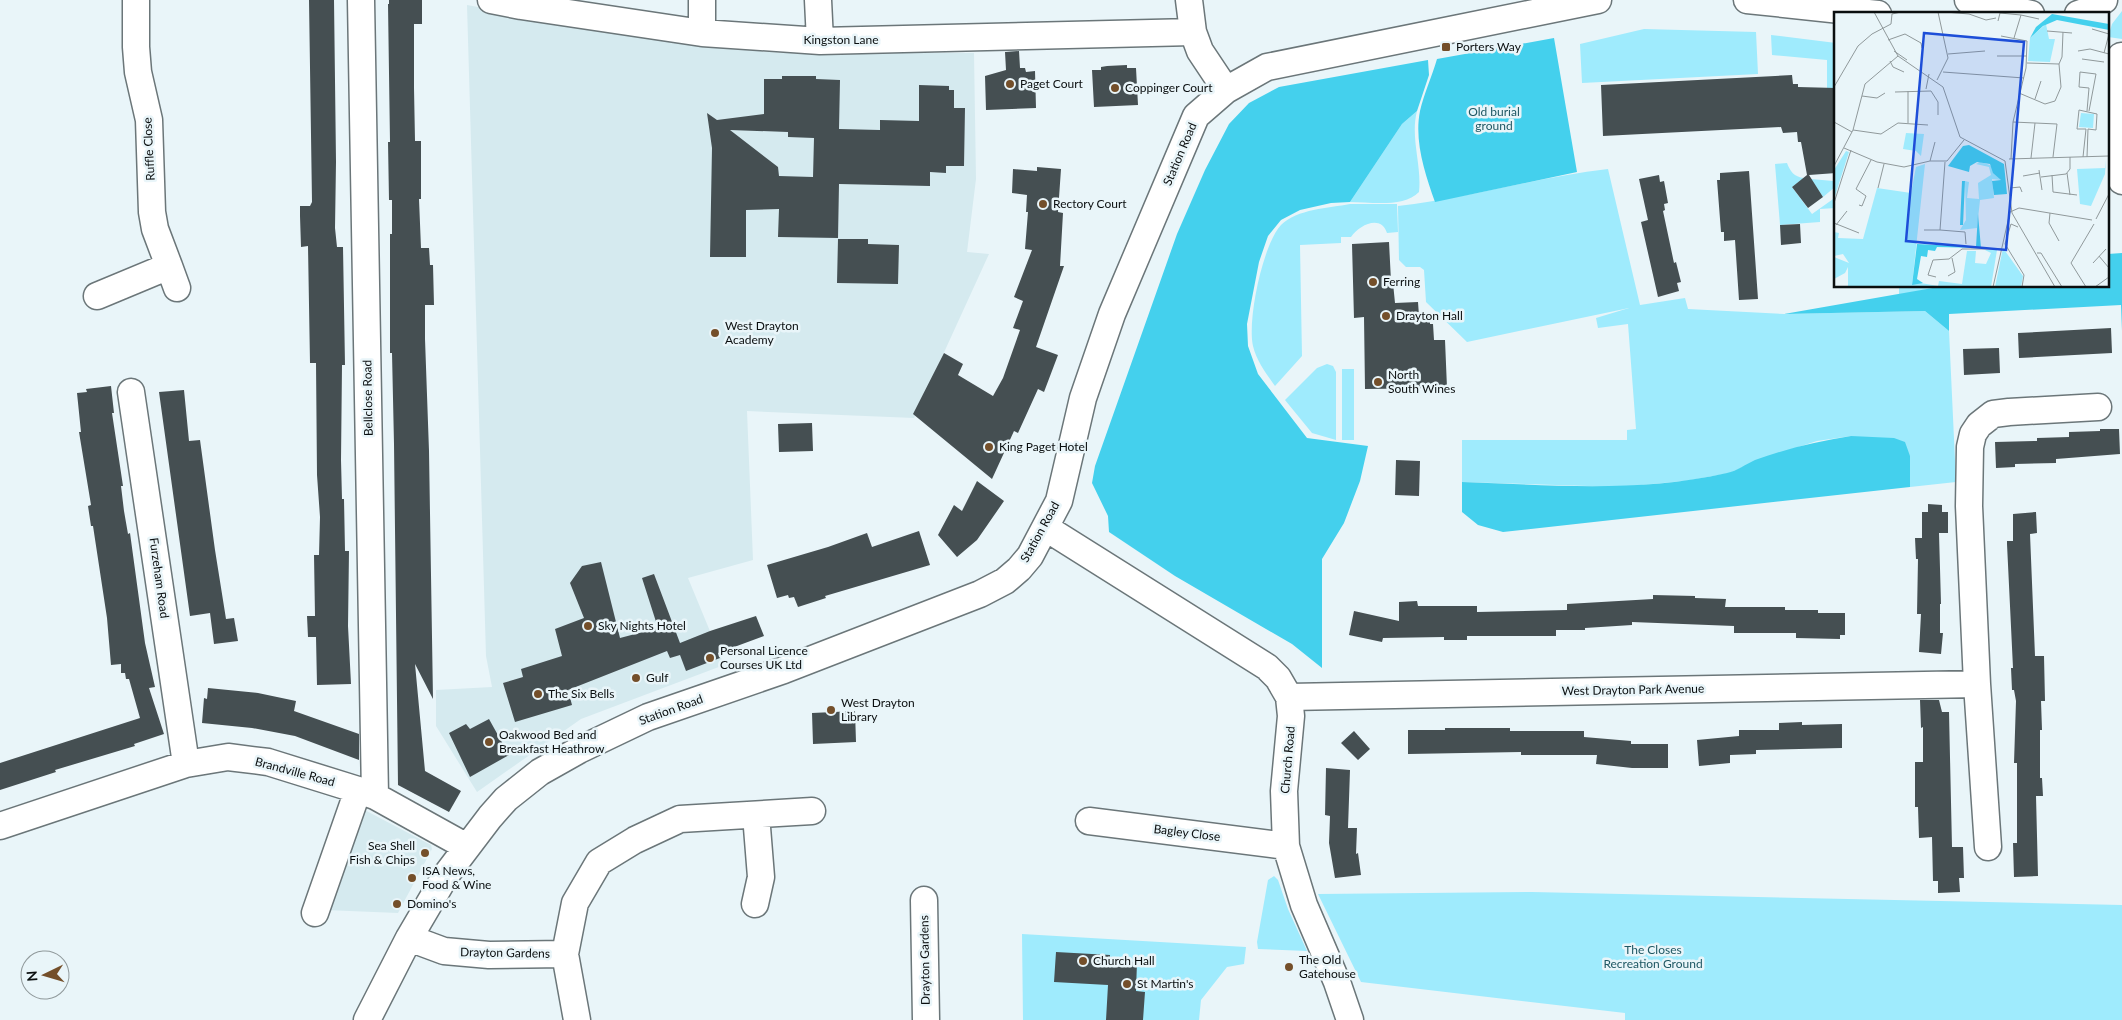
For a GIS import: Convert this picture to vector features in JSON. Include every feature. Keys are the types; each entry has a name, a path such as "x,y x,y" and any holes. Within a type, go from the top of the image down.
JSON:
{"street":[{"name":"Ruffle Close","path":"97,296 173,277 155,229 152,212 149,120 136,55 136,0"},
{"name":"Bellclose Road","path":"361,0 366,793"},
{"name":"Kingston Lane","path":"491,0 522,3 702,33 820,41 1193,32"},
{"path":"702,0 702,33"},
{"path":"818,0 820,41"},
{"path":"1189,0 1193,32 1200,51 1226,90"},
{"name":"Station Road","path":"367,1020 409,938 446,875 490,816 524,783 558,761 648,717 784,670 980,594 1005,582 1019,569 1030,556 1059,501 1083,398 1112,314 1196,116 1226,90 1267,67 1489,10 1598,0"},
{"path":"1968,0 2021,12"},
{"path":"2084,12 2104,0"},
{"path":"1761,1 1860,12"},
{"path":"2117,56 2113,111 2114,139 2122,180"},
{"name":"Furzeham Road","path":"131,392 186,764"},
{"path":"1988,848 1968,506 1970,447 1973,434 1984,419 1993,414 2098,407"},
{"name":"Church Road","path":"1046,528 1267,667 1278,678 1289,697 1291,716 1284,791 1286,846 1304,906 1337,982 1350,1020"},
{"name":"West Drayton Park Avenue","path":"1289,697 1977,684"},
{"name":"Brandville Road","path":"0,826 186,764 228,757 268,762 366,793 466,847"},
{"path":"314,913 366,793"},
{"path":"565,954 575,903 599,862 635,840 680,819 812,811"},
{"path":"754,904 761,878 756,815"},
{"name":"Bagley Close","path":"1088,821 1286,846"},
{"name":"Drayton Gardens","path":"924,900 926,1020"},
{"name":"Drayton Gardens","path":"409,938 444,951 489,955 565,954 577,1020"}],"shaded area":[{"name":"West Drayton Academy","path":"467,5 698,46 784,53 974,53 976,179 967,252 989,254 914,418 747,411 753,560 688,578 724,665 581,719 477,792 436,726 436,690 492,687 486,656"},
{"path":"359,807 431,845 432,849 398,913 325,910"}],"green space":[{"path":"2122,11 2122,39 2110,37 2112,24"},
{"path":"1644,29 1756,32 1758,74 1582,83 1580,44"},
{"path":"1771,35 1834,43 1834,88 1827,88 1827,60 1772,55"},
{"name":"Old burial ground","path":"1554,38 1577,172 1435,202 1419,146 1418,134 1420,111 1437,59"},
{"path":"1428,60 1429,75 1417,111 1402,124 1350,202 1331,203 1300,210 1281,220 1268,236 1259,262 1247,324 1248,346 1258,374 1307,438 1368,446 1360,481 1344,523 1322,559 1322,668 1292,644 1175,576 1109,532 1108,516 1092,483 1095,466 1177,234 1205,170 1229,124 1249,103 1279,87"},
{"path":"1417,111 1415,141 1419,172 1419,192 1413,197 1396,202 1350,202 1402,124"},
{"path":"1787,163 1793,173 1804,178 1792,187 1812,214 1834,198 1834,208 1820,209 1820,222 1780,225 1775,164"},
{"path":"1608,169 1640,305 1685,298 1688,309 1784,314 1925,311 1949,331 1956,482 1910,487 1910,456 1851,436 1817,441 1755,461 1730,473 1685,481 1620,487 1462,482 1462,440 1627,440 1627,430 1636,429 1628,324 1598,328 1596,318 1629,308 1467,342 1426,302 1424,270 1420,267 1406,267 1399,260 1398,206"},
{"path":"1811,179 1834,182 1834,188 1823,197"},
{"path":"1350,204 1397,204 1398,232 1387,233 1380,224 1370,223 1364,225 1351,237 1341,237 1341,243 1300,245 1302,356 1275,386 1257,357 1253,346 1252,334 1254,301 1268,248 1281,225 1288,220 1304,212"},
{"path":"2122,253 2122,331 2121,305 1949,314 1949,331 1925,311 1784,314 1933,288 2110,288 2110,254"},
{"path":"1899,288 1934,288 1899,295"},
{"path":"1327,364 1333,366 1336,372 1336,440 1312,433 1285,400 1317,368"},
{"path":"1342,369 1354,369 1354,440 1342,440"},
{"path":"1851,436 1894,438 1905,442 1910,456 1910,487 1503,532 1478,525 1462,512 1462,482 1562,486 1661,483 1727,473 1778,452"},
{"path":"1274,876 1278,880 1288,909 1307,951 1258,949 1257,942 1268,880"},
{"name":"The Closes Recreation Ground","path":"1532,892 2122,905 2122,1020 1625,1020 1625,1013 1361,982 1318,894"},
{"path":"1022,934 1246,947 1244,964 1227,967 1201,1000 1199,1020 1023,1020"}],"building":[{"path":"309,0 334,0 335,228 337,247 343,247 345,365 342,365 341,460 345,551 349,551 348,626 351,684 317,685 316,637 308,637 307,616 315,616 314,555 319,555 320,517 317,475 316,363 310,363 308,246 301,247 300,216 300,206 310,206 312,202"},
{"path":"389,0 422,0 422,24 414,24 414,88 415,141 421,141 421,199 419,199 421,248 429,248 430,265 433,265 434,305 425,305 425,339 429,451 433,699 415,664 425,771 461,791 449,812 398,785 394,444 392,353 390,353 390,234 392,234 392,200 389,200 388,142 390,142"},
{"name":"Paget Court","path":"1019,51 1020,68 1025,68 1026,72 1035,71 1036,108 986,110 985,76 1006,70 1005,52"},
{"name":"Coppinger Court","path":"1127,65 1127,68 1136,68 1138,105 1094,107 1092,70 1101,70 1101,67 1107,66"},
{"path":"1792,75 1793,84 1798,84 1798,87 1834,88 1834,173 1809,175 1823,197 1808,208 1792,187 1807,175 1801,142 1798,142 1797,132 1783,133 1781,127 1603,136 1601,85"},
{"path":"782,76 816,76 816,79 840,80 839,129 880,130 880,120 919,121 919,85 949,86 949,90 954,90 954,108 965,108 964,166 946,166 946,173 930,172 930,186 839,184 838,238 778,237 779,209 746,210 746,257 710,257 712,148 707,113 717,120 764,114 764,79 782,79","holes":["730,130 788,132 788,137 814,138 813,177 779,176 778,167"]},
{"path":"1037,167 1061,169 1058,212 1063,213 1060,266 1064,266 1036,347 1058,355 1044,392 1038,389 1018,433 1014,431 992,479 913,414 944,353 963,364 958,375 993,396 1003,378 1020,330 1013,328 1023,301 1014,297 1032,250 1025,249 1028,212 1026,212 1027,195 1012,193 1013,169 1037,171"},
{"path":"1749,171 1758,299 1739,300 1735,240 1724,241 1724,232 1721,232 1717,180 1720,180 1720,173"},
{"path":"1659,175 1660,182 1664,181 1668,203 1664,204 1665,210 1663,211 1674,263 1676,262 1681,282 1677,283 1679,291 1658,297 1641,222 1648,220 1639,179"},
{"path":"1800,224 1801,243 1781,245 1780,225"},
{"path":"838,239 868,239 868,244 899,245 898,284 837,283"},
{"name":"Drayton Hall","path":"1389,242 1391,281 1393,283 1395,303 1418,302 1419,316 1430,315 1430,324 1433,324 1434,340 1445,340 1447,388 1365,389 1364,317 1354,318 1352,244"},
{"path":"2111,328 2112,353 2019,358 2018,333"},
{"path":"1999,348 2000,373 1964,375 1963,349"},
{"path":"111,386 114,413 112,413 123,486 121,486 124,511 128,534 130,533 145,643 155,687 149,688 164,734 134,744 135,746 55,770 56,772 0,790 0,763 140,718 129,679 126,679 125,673 121,673 121,664 111,665 107,618 93,526 91,526 88,506 91,505 79,432 81,432 77,393 87,392 86,389"},
{"path":"184,390 189,441 200,440 226,619 234,618 238,641 214,644 210,613 190,616 159,392"},
{"path":"812,423 813,451 779,452 778,424"},
{"path":"2100,429 2119,429 2120,454 2056,459 2056,463 2015,464 2015,467 1996,468 1995,442 2037,441 2037,438 2069,437 2069,432 2100,431"},
{"path":"1396,460 1420,461 1419,496 1395,495"},
{"path":"977,481 1004,501 977,540 957,557 938,535 954,505 962,511"},
{"path":"1928,504 1942,505 1942,512 1948,512 1948,533 1939,533 1940,633 1943,633 1941,654 1919,652 1921,614 1917,614 1918,559 1916,559 1915,538 1922,538 1922,512 1928,512"},
{"path":"2036,512 2037,533 2030,534 2035,656 2044,656 2045,701 2041,701 2042,730 2040,730 2040,778 2042,778 2043,796 2036,796 2038,876 2014,877 2013,843 2017,843 2017,763 2014,763 2016,701 2014,690 2012,690 2011,668 2013,668 2007,541 2013,541 2013,514"},
{"path":"919,531 930,565 825,596 826,598 798,607 794,597 789,598 788,595 777,598 767,565 867,533 872,547"},
{"path":"601,562 620,638 658,628 642,578 654,574 680,643 756,616 764,636 718,653 720,658 686,671 680,655 670,658 667,651 568,690 572,705 515,722 503,683 523,677 521,669 562,656 555,629 584,618 570,583 582,566"},
{"path":"1653,595 1726,599 1725,607 1785,607 1785,610 1818,610 1818,613 1845,613 1845,635 1840,635 1840,639 1796,638 1796,633 1734,633 1734,626 1632,622 1632,625 1585,628 1585,630 1556,630 1556,636 1467,636 1467,640 1444,640 1444,637 1383,638 1382,642 1349,635 1354,611 1399,621 1399,602 1417,601 1418,606 1477,606 1477,612 1567,610 1567,604 1653,599"},
{"path":"208,688 258,693 296,701 294,711 359,734 359,760 295,736 252,728 202,723 204,698 207,699"},
{"path":"1920,700 1939,700 1942,712 1949,712 1952,847 1963,847 1964,878 1959,878 1960,892 1938,893 1938,881 1933,881 1932,837 1919,838 1918,807 1915,807 1915,762 1923,762 1923,727 1921,728"},
{"path":"855,711 856,742 813,744 812,713"},
{"path":"489,719 509,755 470,777 449,733 466,724 470,729"},
{"path":"1802,722 1802,725 1842,724 1842,748 1756,750 1756,754 1730,755 1730,763 1699,766 1697,740 1739,736 1739,730 1779,730 1779,723"},
{"path":"1445,728 1510,728 1510,731 1584,731 1584,737 1631,741 1631,744 1668,744 1668,768 1632,768 1596,764 1597,755 1521,755 1521,752 1408,754 1408,730 1445,730"},
{"path":"1354,731 1370,749 1358,760 1341,743"},
{"path":"1326,768 1350,770 1348,828 1357,828 1356,854 1358,853 1361,875 1335,878 1329,843 1330,816 1325,815"},
{"path":"1056,952 1110,955 1110,960 1137,962 1136,991 1145,992 1143,1020 1106,1020 1108,985 1054,982"}],"place":[{"name":"Porters Way","path":"1446,47"},
{"name":"Paget Court","path":"1010,84"},
{"name":"Coppinger Court","path":"1115,88"},
{"name":"Rectory Court","path":"1043,204"},
{"name":"Ferring","path":"1373,282"},
{"name":"Drayton Hall","path":"1386,316"},
{"name":"West Drayton Academy","path":"715,333"},
{"name":"North South Wines","path":"1378,382"},
{"name":"King Paget Hotel","path":"989,447"},
{"name":"Sky Nights Hotel","path":"588,626"},
{"name":"Personal Licence Courses UK Ltd","path":"710,658"},
{"name":"Gulf","path":"636,678"},
{"name":"The Six Bells","path":"538,694"},
{"name":"West Drayton Library","path":"831,710"},
{"name":"Oakwood Bed and Breakfast Heathrow","path":"489,742"},
{"name":"Sea Shell Fish & Chips","path":"425,853"},
{"name":"ISA News, Food & Wine","path":"412,878"},
{"name":"Domino's","path":"397,904"},
{"name":"Church Hall","path":"1083,961"},
{"name":"The Old Gatehouse","path":"1289,967"},
{"name":"St Martin's","path":"1127,984"}]}
